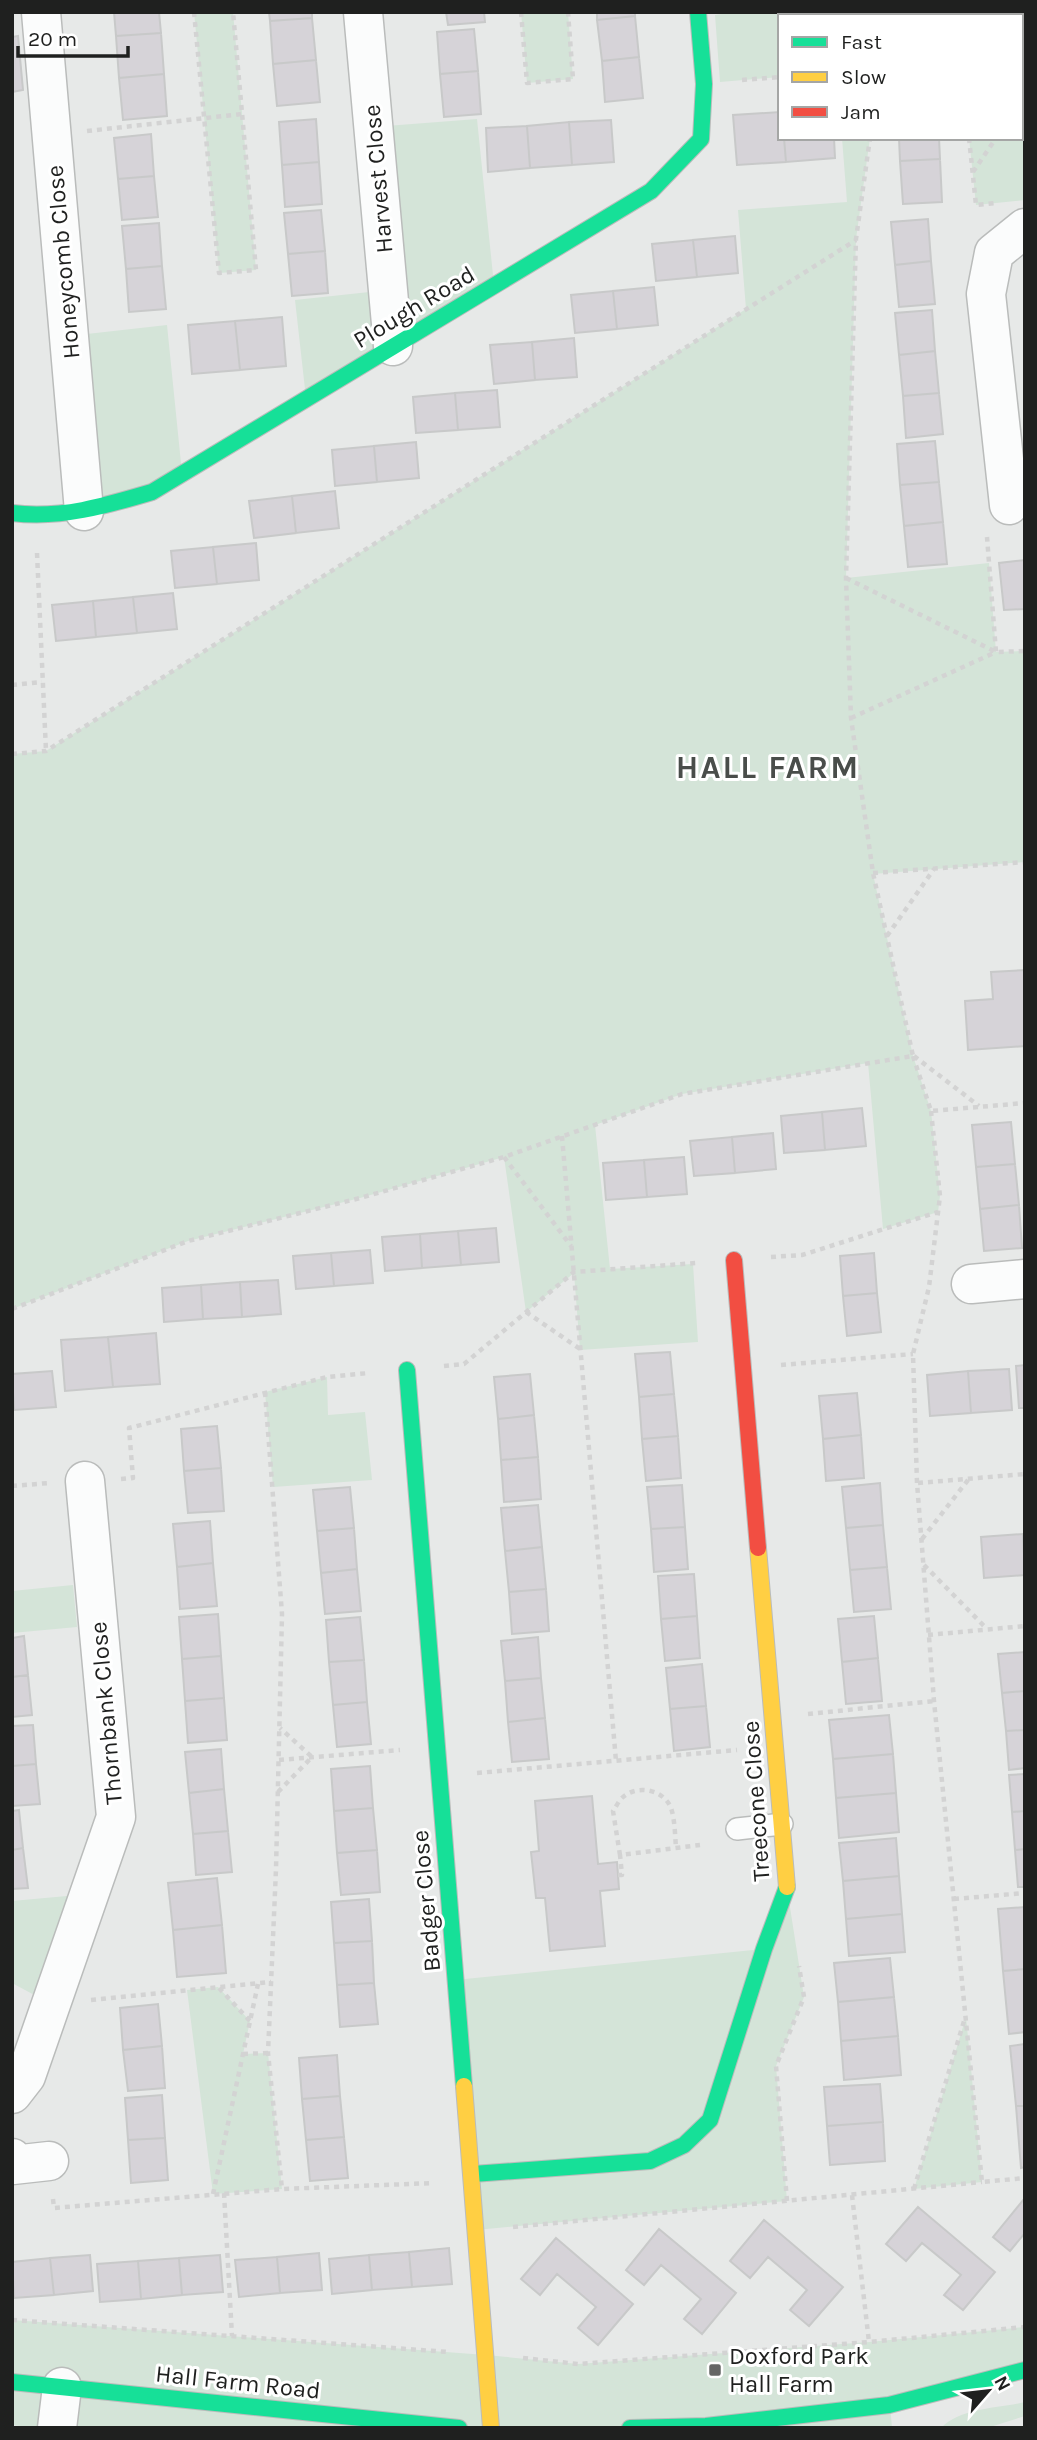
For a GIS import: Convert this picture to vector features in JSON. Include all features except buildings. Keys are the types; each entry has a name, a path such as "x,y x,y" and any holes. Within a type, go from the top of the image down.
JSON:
{"street":[{"name":"Honeycomb Close","path":"41,12 84,511"},
{"name":"Harvest Close","path":"363,12 393,346"},
{"name":"Plough Road","path":"12,513 35,517 84,511 152,492 651,191 701,139 704,84 698,12"},
{"path":"1009,505 986,294 994,253 1013,216"},
{"name":"Treecone Close","path":"473,2178 650,2161 684,2145 710,2120 764,1949 787,1888 734,1260"},
{"path":"971,1284 1025,1279"},
{"name":"Badger Close","path":"407,1370 491,2428"},
{"name":"Thornbank Close","path":"12,2094 26,2076 116,1816 85,1481"},
{"path":"630,2428 891,2416 1025,2370"},
{"name":"Hall Farm Road","path":"12,2382 459,2428"},
{"path":"57,2428 62,2387"}],"lane":[{"path":"737,1829 782,1824"}],"path":[{"path":"194,12 219,273 256,270 233,12"},
{"path":"521,12 527,83 573,79 568,12"},
{"path":"52,134 242,114"},
{"path":"870,140 856,239 846,578 851,718 873,873 913,1056 931,1111 940,1196 929,1287 913,1354 917,1483 934,1701 982,2182"},
{"path":"969,140 976,205 1013,216"},
{"path":"973,172 995,140"},
{"path":"12,754 46,751 856,239"},
{"path":"996,652 986,526 1009,505"},
{"path":"35,517 46,751"},
{"path":"846,578 996,652"},
{"path":"851,718 996,652 1025,650"},
{"path":"12,685 42,682"},
{"path":"873,873 1025,862"},
{"path":"887,936 934,869"},
{"path":"12,1309 188,1241 360,1198 504,1157 682,1094 913,1056 980,1107"},
{"path":"931,1111 1025,1103"},
{"path":"562,1136 616,1761"},
{"path":"504,1157 572,1248"},
{"path":"12,1486 133,1478 129,1428 327,1377 464,1364 574,1272 802,1255 938,1212"},
{"path":"526,1312 580,1350"},
{"path":"743,1368 913,1354"},
{"path":"265,1392 282,1614 268,2053 282,2189"},
{"path":"917,1483 1025,1474"},
{"path":"922,1540 969,1479"},
{"path":"923,1564 987,1629"},
{"path":"928,1635 1025,1626"},
{"path":"773,1717 934,1701"},
{"path":"279,1727 312,1757"},
{"path":"438,1776 775,1747"},
{"path":"279,1760 436,1748"},
{"path":"278,1792 312,1757"},
{"path":"618,1875 622,1875 613,1811 623,1797 634,1791 652,1791 664,1797 671,1808 676,1848"},
{"path":"620,1856 700,1845"},
{"path":"954,1899 1025,1893"},
{"path":"787,2201 776,2066 804,1997 798,1956"},
{"path":"51,2004 271,1982"},
{"path":"214,2194 258,1984"},
{"path":"218,1987 250,2021"},
{"path":"914,2189 966,2017"},
{"path":"243,2054 268,2053"},
{"path":"31,2159 54,2208 224,2193 473,2178"},
{"path":"476,2230 1025,2178"},
{"path":"224,2193 232,2336"},
{"path":"852,2194 869,2342"}],"green space":[{"path":"194,12 233,12 256,270 219,273"},
{"path":"521,12 568,12 573,79 527,83"},
{"path":"781,12 778,14 778,77 720,82 715,15"},
{"path":"1025,12 1025,200 976,205 969,140 1023,140 1023,14 1002,14"},
{"path":"477,119 494,285 306,398 295,300 388,290 373,127"},
{"path":"842,140 870,140 856,239 846,578 989,563 996,652 1025,651 1025,862 873,874 913,1056 931,1111 940,1196 938,1212 883,1229 868,1063 682,1094 595,1125 610,1269 693,1264 698,1342 580,1350 574,1273 526,1312 504,1157 360,1198 188,1241 12,1309 12,754 46,751 746,309 738,210 847,202"},
{"path":"167,325 182,473 84,511 69,336"},
{"path":"327,1377 328,1415 365,1412 372,1480 273,1487 265,1392"},
{"path":"73,1585 77,1627 12,1633 12,1591"},
{"path":"787,1888 804,1997 776,2066 787,2201 476,2230 455,1980 763,1949"},
{"path":"89,1894 51,2004 12,1983 12,1901"},
{"path":"218,1987 250,2021 243,2054 268,2053 282,2189 213,2194 187,1990"},
{"path":"966,2017 982,2182 914,2189"},
{"path":"12,2320 578,2364 1025,2327 1025,2370 890,2405 892,2428 37,2428 12,2425"},
{"path":"1025,2402 1025,2416 987,2428 941,2428 949,2421 969,2412"}],"traffic: fast":[{"path":"12,513 65,513 152,492 651,191 701,139 704,84 698,12"},
{"path":"407,1370 464,2086"},
{"path":"473,2174 650,2161 684,2145 710,2120 764,1949 787,1887"},
{"path":"630,2428 706,2426 889,2405 1025,2370"},
{"path":"12,2382 459,2428"}],"traffic: slow":[{"path":"758,1548 787,1887"},
{"path":"464,2086 491,2428"}],"traffic: jam":[{"path":"734,1260 758,1548"}],"place":[{"name":"Doxford Park Hall Farm","path":"715,2370"}],"district":[{"name":"HALL FARM","path":"768,767"}]}
